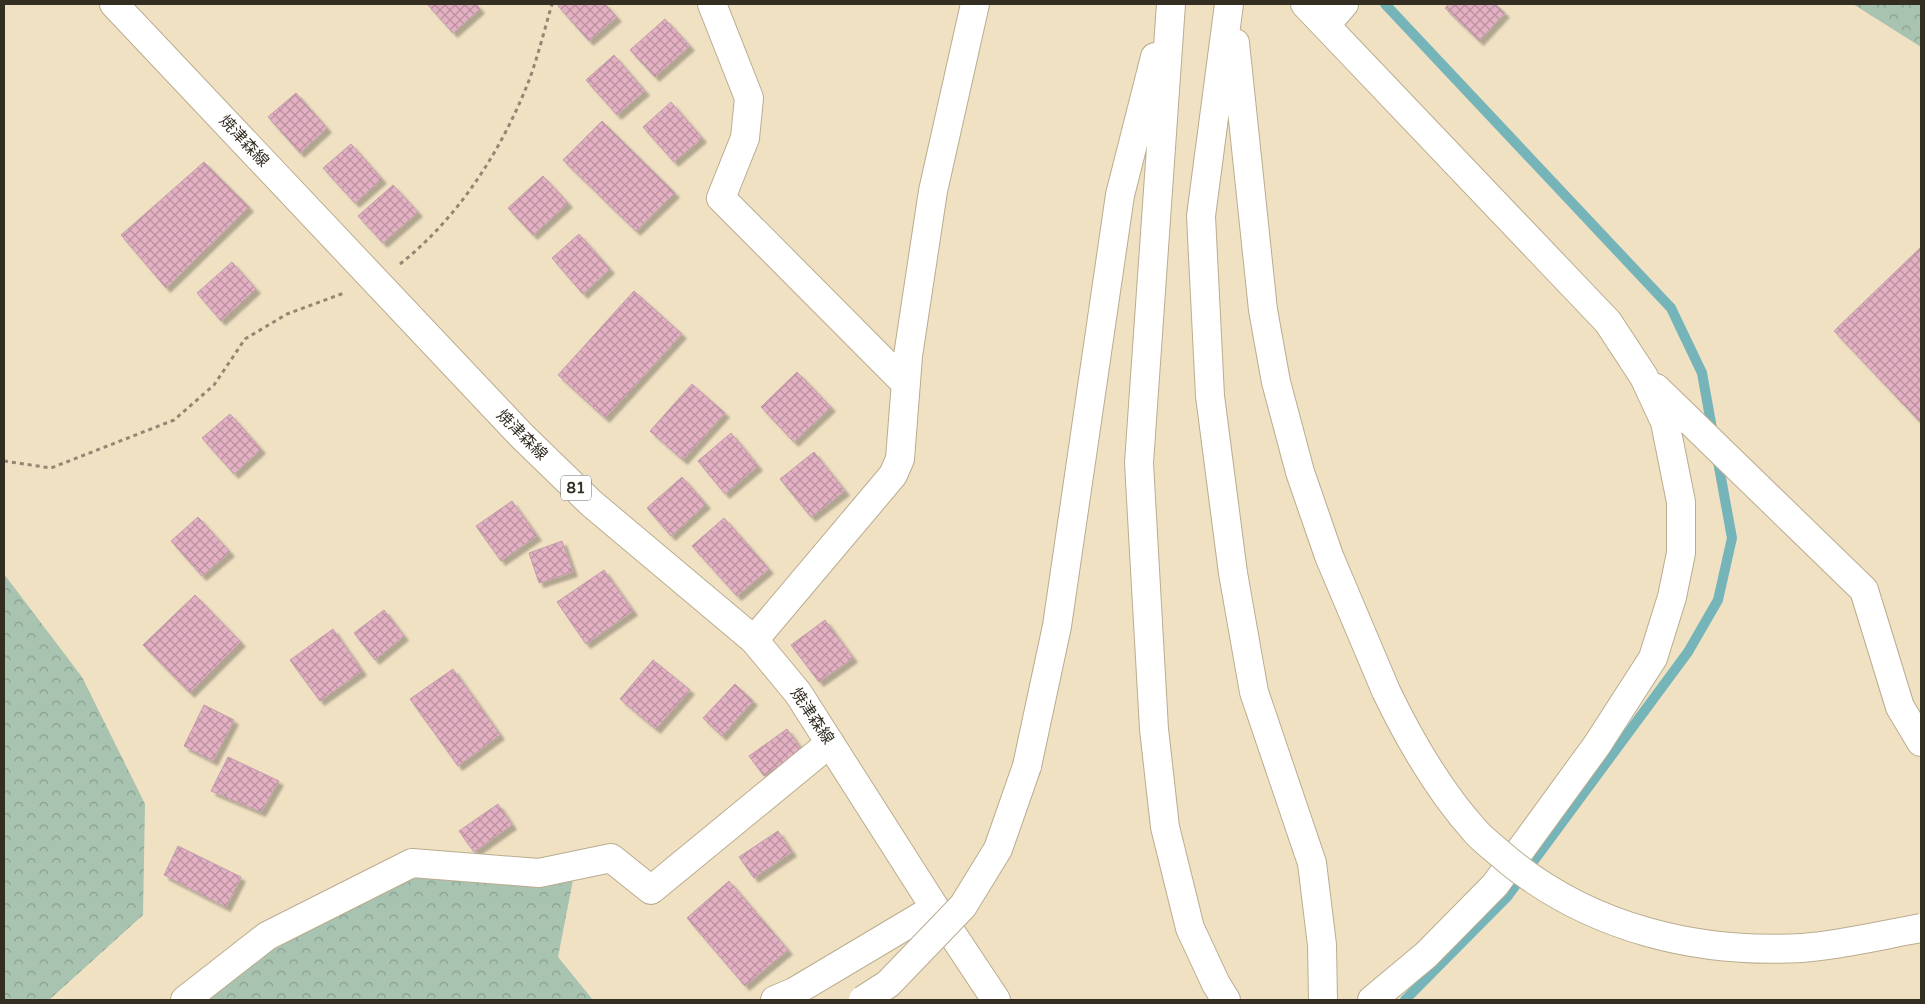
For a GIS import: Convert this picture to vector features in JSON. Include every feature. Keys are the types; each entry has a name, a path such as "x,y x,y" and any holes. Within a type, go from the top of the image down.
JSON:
{"main road":[{"name":"焼津森線","path":"114,4 522,436 591,503 754,640 798,693 996,1000"},
{"path":"712,4 749,98 746,138 721,198 906,384"},
{"path":"754,640 893,475 900,459 908,356 933,191 975,4"},
{"path":"862,1000 888,984 963,906 998,849 1027,766 1057,626 1120,195 1170,4"},
{"path":"1170,4 1139,463 1154,729 1164,827 1190,928 1221,992"},
{"path":"1230,4 1201,216 1210,396 1233,573 1254,692 1312,863 1322,945 1323,1000"},
{"path":"1230,4 1263,310 1276,382 1300,472 1329,556 1386,692 1438,782 1477,832 1496,850 1549,890 1613,922 1653,934 1707,944 1759,949 1803,948 1921,928"},
{"path":"1305,4 1608,322 1644,377 1665,422 1681,502 1680,553 1672,598 1653,658 1597,745 1495,885 1426,955 1372,1000"},
{"path":"1326,25 1344,4"},
{"path":"1644,377 1864,590 1900,707 1921,742"},
{"path":"185,1000 267,936 412,863 539,873 612,858 651,890 830,743"},
{"path":"774,1000 794,992 935,908"}],"path":[{"path":"4,461 51,468 174,420 214,385 245,340 287,314 377,282 418,249 462,200 501,143 527,86 552,4"}],"green space":[{"path":"1853,4 1921,4 1921,47"},
{"path":"4,574 82,677 145,804 143,915 49,1000 4,1000"},
{"path":"437,865 573,880 558,957 593,1000 205,1000 283,937"}],"building":[{"path":"427,4 476,4 480,9 453,33"},
{"path":"561,4 605,4 617,17 589,41 558,6"},
{"path":"1449,4 1495,4 1505,13 1479,41 1445,8"},
{"path":"665,19 690,46 655,77 630,50"},
{"path":"614,55 645,91 617,115 586,80"},
{"path":"296,93 327,128 300,153 268,117"},
{"path":"671,102 702,138 674,162 643,127"},
{"path":"602,121 675,193 636,231 563,160"},
{"path":"351,144 382,179 355,203 323,168"},
{"path":"204,162 249,207 166,288 121,235"},
{"path":"543,176 568,203 533,235 508,208"},
{"path":"393,185 418,212 383,243 358,216"},
{"path":"579,234 610,269 583,294 552,258"},
{"path":"1921,247 1921,423 1834,331"},
{"path":"232,262 256,289 221,321 197,293"},
{"path":"634,291 682,334 605,418 558,375"},
{"path":"797,372 831,407 794,442 761,407"},
{"path":"692,384 725,413 683,460 650,431"},
{"path":"230,414 261,449 234,474 202,438"},
{"path":"731,433 758,466 725,494 698,461"},
{"path":"814,452 845,491 811,517 780,479"},
{"path":"682,477 706,504 671,536 647,508"},
{"path":"512,501 537,536 501,561 476,526"},
{"path":"198,517 230,552 202,576 171,541"},
{"path":"724,518 769,569 737,596 692,546"},
{"path":"562,541 573,572 539,583 529,553"},
{"path":"604,570 633,611 586,644 557,602"},
{"path":"195,595 241,642 190,693 143,645"},
{"path":"384,610 404,636 375,660 354,633"},
{"path":"825,620 853,658 819,682 791,645"},
{"path":"333,629 362,671 320,701 290,660"},
{"path":"653,660 690,690 656,729 620,699"},
{"path":"453,669 500,735 458,766 410,699"},
{"path":"735,684 753,701 722,736 703,718"},
{"path":"204,705 234,720 213,761 184,746"},
{"path":"787,729 802,750 764,776 749,756"},
{"path":"228,757 279,781 261,812 211,791"},
{"path":"498,804 512,825 474,852 459,831"},
{"path":"778,831 792,852 754,878 739,857"},
{"path":"178,846 241,877 226,907 164,875"},
{"path":"729,881 788,950 745,986 687,918"}],"waterway":[{"path":"1385,4 1671,308 1702,373 1713,434"},
{"path":"1405,1000 1507,897 1688,652 1718,600 1732,538 1717,456"}]}
